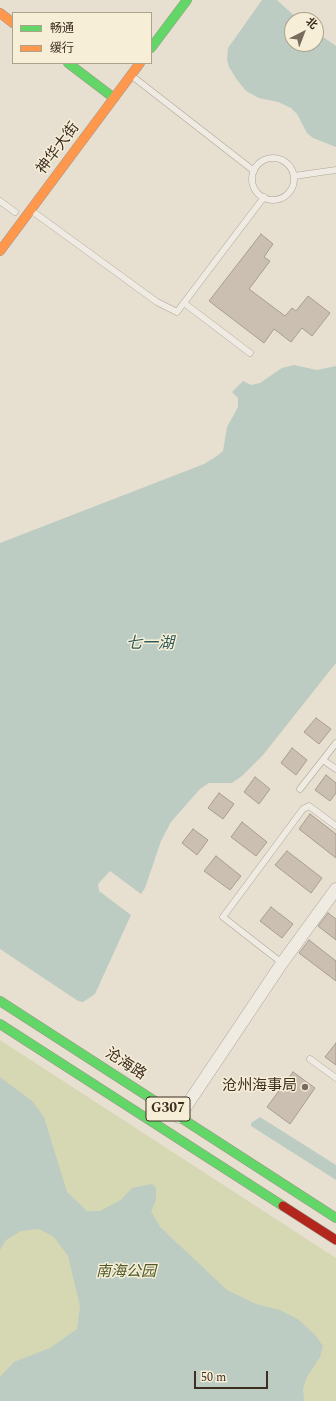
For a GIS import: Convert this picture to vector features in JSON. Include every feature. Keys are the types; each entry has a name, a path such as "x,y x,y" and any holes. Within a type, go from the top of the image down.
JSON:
{"main road":[{"path":"152,47 187,0"},
{"path":"0,13 12,21"},
{"path":"69,64 114,98"},
{"name":"神华大街","path":"0,251 139,64"},
{"path":"7,222 17,209"},
{"name":"沧海路","path":"0,1001 336,1218"},
{"name":"G307","path":"0,1024 336,1240"}],"street":[{"path":"179,1117 282,962 336,889"}],"lane":[{"path":"130,75 254,171"},
{"path":"275,158 285,162 290,166 294,176 292,187 285,196 274,200 264,197 254,187 254,171 264,160 275,158"},
{"path":"294,176 336,170"},
{"path":"31,210 157,302 170,310 178,312 264,197"},
{"path":"0,201 17,209"},
{"path":"184,303 250,353"},
{"path":"300,790 336,743"},
{"path":"323,760 336,769"},
{"path":"282,962 223,917 303,809 309,806 336,826"},
{"path":"310,1059 336,1078"}],"green space":[{"name":"南海公园","path":"0,1040 336,1258 336,1401 0,1401"}],"water":[{"path":"262,0 277,0 290,12 284,12 284,52 324,52 324,38 336,46 336,147 313,138 307,133 297,114 291,108 278,102 259,98 246,91 229,67 227,60 228,48"},
{"name":"七一湖","path":"294,365 317,370 336,366 336,663 263,755 242,776 232,783 209,783 200,789 171,822 161,841 145,888 141,894 110,871 98,884 99,891 131,915 95,994 83,1002 78,1001 0,949 0,543 204,464 214,458 223,451 227,427 238,407 238,398 232,392 243,381 251,385 260,383 282,368"},
{"path":"0,1077 32,1101 44,1117 67,1192 87,1211 100,1211 121,1200 132,1188 152,1184 156,1188 156,1200 151,1211 160,1227 227,1290 256,1304 280,1310 299,1320 316,1336 323,1346 320,1357 307,1377 303,1389 304,1401 0,1401 0,1377 14,1362 50,1348 77,1329 80,1306 68,1256 54,1237 39,1229 21,1231 6,1240 0,1250"},
{"path":"260,1117 336,1165 336,1180 251,1126 251,1123"}],"building":[{"path":"261,234 273,244 264,257 270,261 249,289 285,316 292,308 296,311 308,296 330,313 312,336 302,328 291,342 274,329 264,343 209,301"},
{"path":"316,718 331,729 319,744 304,732"},
{"path":"292,748 307,760 296,775 281,763"},
{"path":"326,775 336,783 336,793 330,801 315,790"},
{"path":"255,777 270,789 259,804 244,792"},
{"path":"219,793 234,804 223,819 208,808"},
{"path":"310,814 336,834 336,858 299,829"},
{"path":"242,822 267,842 256,856 231,837"},
{"path":"193,829 208,840 197,855 182,843"},
{"path":"287,851 322,878 311,893 275,865"},
{"path":"216,856 241,876 230,890 204,871"},
{"path":"271,907 293,924 282,938 260,921"},
{"path":"328,913 336,919 336,940 318,926"},
{"path":"309,940 336,961 336,981 299,953"},
{"path":"336,1043 336,1065 325,1057"},
{"path":"293,1072 315,1088 290,1124 267,1107"}],"traffic: fast":[{"path":"152,47 187,0"},
{"path":"69,64 114,98"},
{"path":"0,1001 336,1218"},
{"path":"0,1024 283,1206"}],"traffic: slow":[{"path":"0,13 12,22"},
{"path":"0,251 139,64"}],"traffic: jam":[{"path":"283,1206 336,1240"}],"place":[{"name":"沧州海事局","path":"305,1087"}]}
